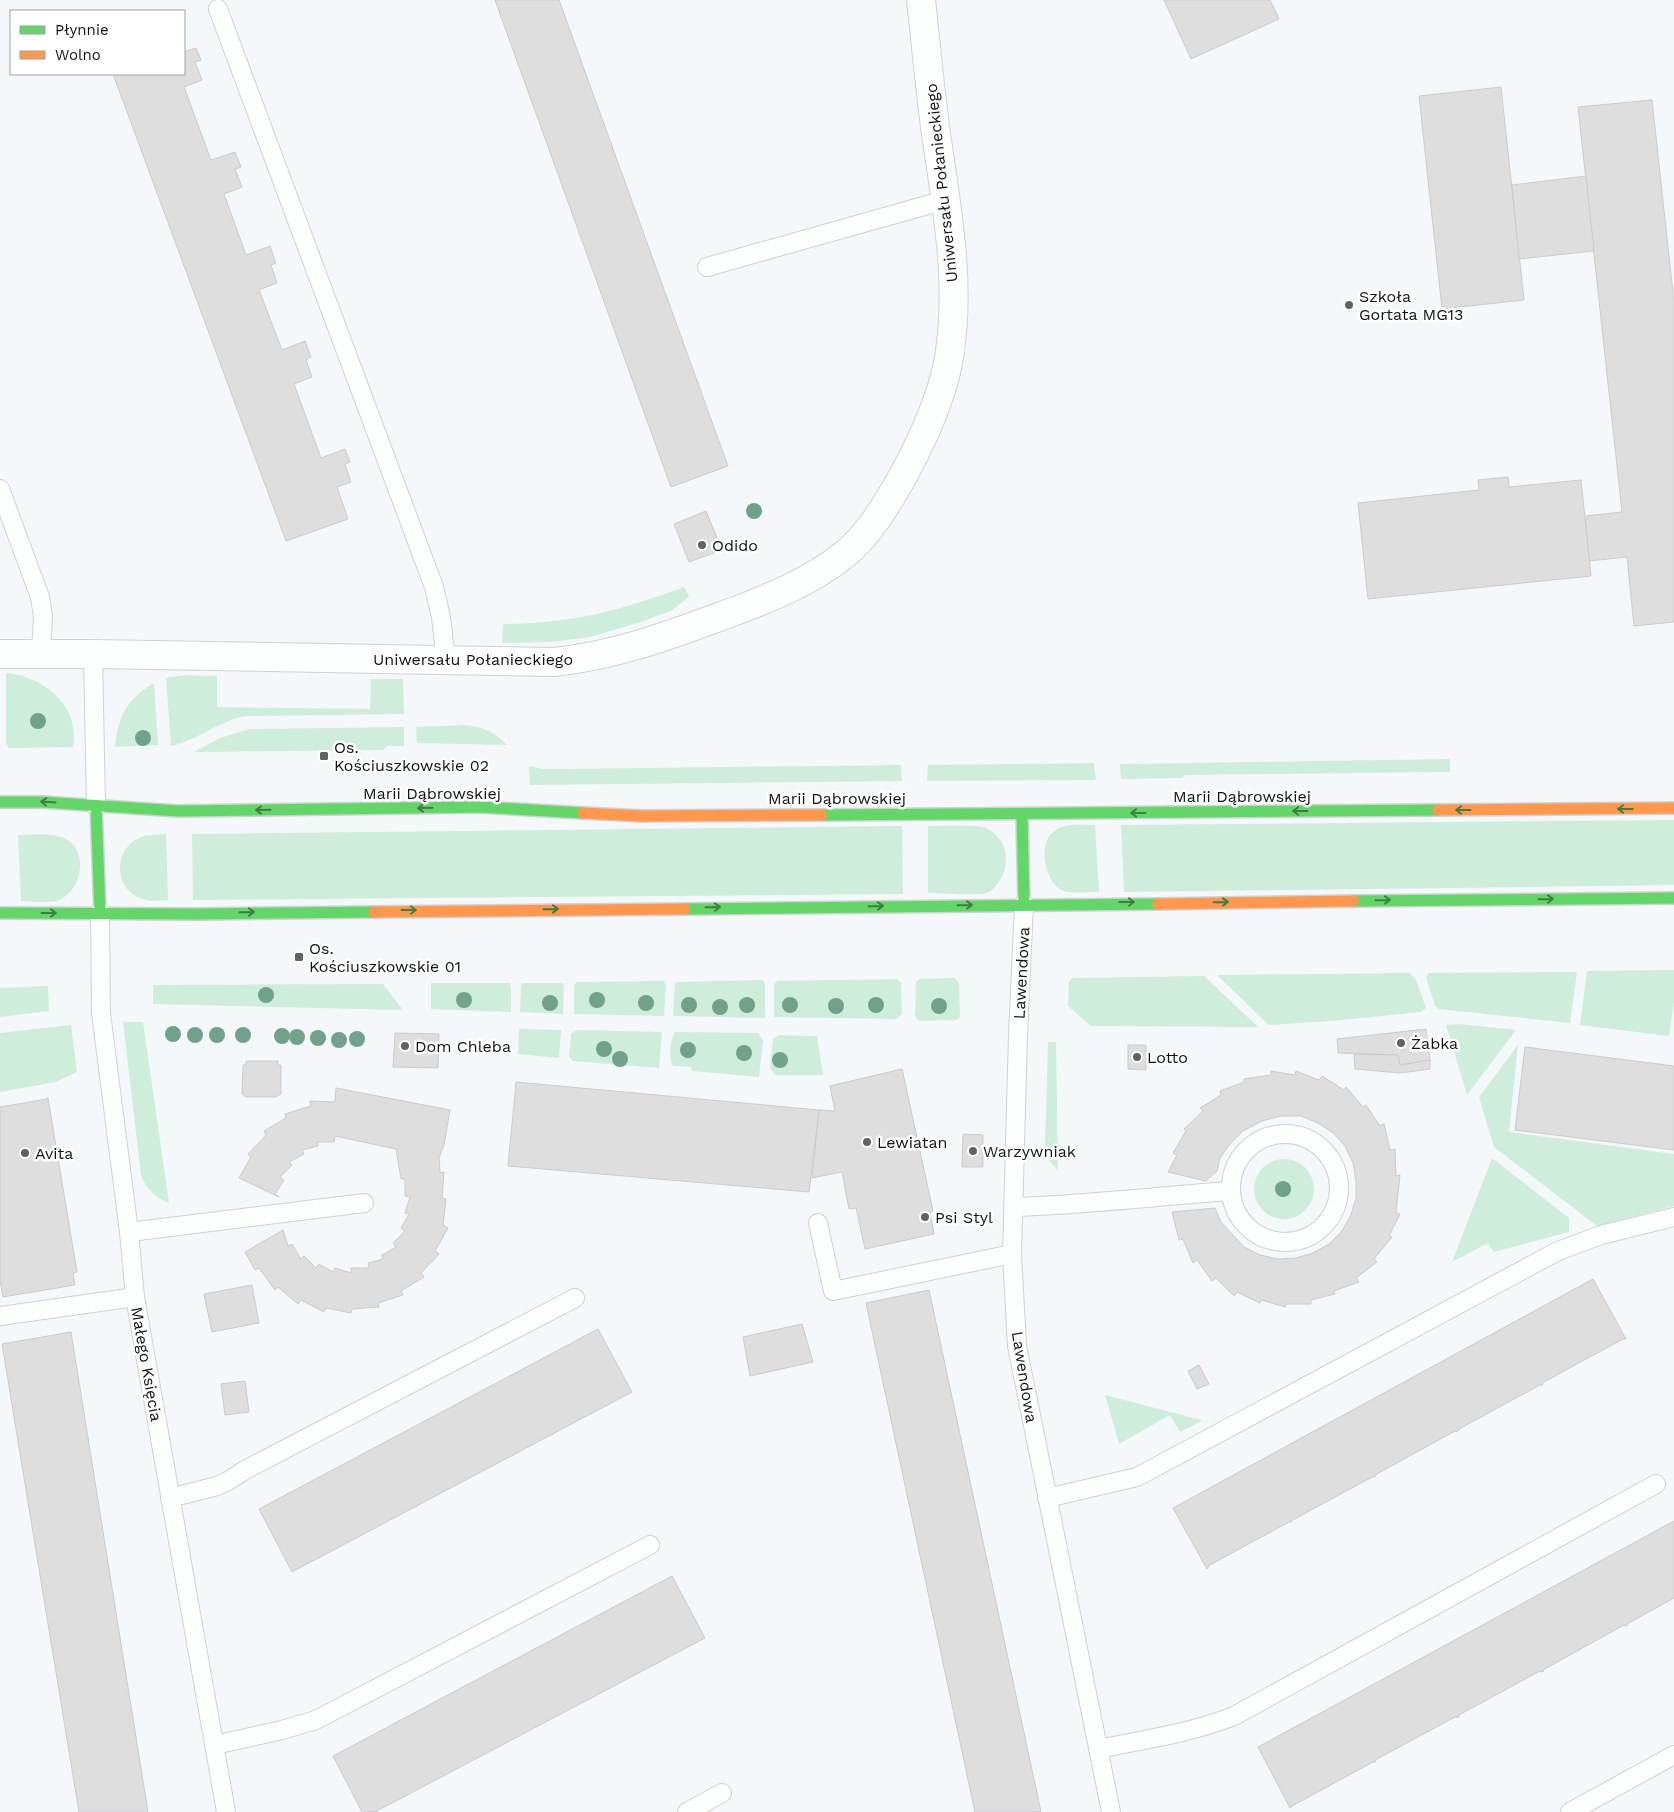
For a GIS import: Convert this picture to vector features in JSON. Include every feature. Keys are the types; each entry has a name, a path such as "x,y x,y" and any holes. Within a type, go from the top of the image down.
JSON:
{"street":[{"name":"Uniwersału Połanieckiego","path":"0,654 41,653 554,662 582,659 631,648 760,602 808,580 846,554 881,513 928,425 947,366 951,340 953,309 952,260 921,0"},
{"name":"Marii Dąbrowskiej","path":"0,802 42,802 178,812 480,807 641,816 1674,808"},
{"path":"96,806 100,912"},
{"path":"1022,814 1024,904"},
{"path":"0,913 100,912 198,914 1674,898"}],"lane":[{"path":"218,9 434,587 441,617 446,660"},
{"path":"707,267 945,200"},
{"path":"0,489 40,597 42,616 41,653"},
{"path":"93,654 96,806"},
{"name":"Lawendowa","path":"1024,904 1018,1035 1012,1254 1017,1346 1111,1812"},
{"name":"Małego Księcia","path":"100,912 101,1013 129,1232 135,1297 226,1812"},
{"path":"1283,1134 1298,1135 1311,1141 1322,1150 1332,1161 1337,1174 1339,1189 1337,1203 1324,1227 1313,1235 1286,1243 1259,1237 1248,1228 1239,1218 1233,1205 1230,1191 1231,1177 1236,1163 1244,1152 1255,1142 1269,1136 1283,1134"},
{"path":"1014,1207 1067,1206 1170,1195 1230,1191"},
{"path":"129,1232 364,1203"},
{"path":"1047,1498 1137,1477 1558,1251 1601,1235 1674,1217"},
{"path":"818,1223 833,1291 1012,1254"},
{"path":"0,1316 135,1297"},
{"path":"170,1498 228,1482 245,1470 575,1298"},
{"path":"1098,1749 1180,1732 1234,1716 1656,1484"},
{"path":"215,1745 290,1728 316,1720 650,1545"},
{"path":"1570,1812 1674,1755"},
{"path":"687,1812 722,1794"}],"green space":[{"path":"684,587 689,596 673,610 641,622 590,637 551,642 502,643 503,624 551,621 595,614 617,609"},
{"path":"6,673 20,675 33,680 46,687 56,696 65,706 71,719 74,732 73,747 9,748 6,743"},
{"path":"185,675 217,676 217,707 370,709 371,679 403,679 404,714 245,716 180,744 171,746 166,678"},
{"path":"154,683 158,745 115,747 116,736 126,709 137,695"},
{"path":"466,725 488,731 507,745 417,743 416,727"},
{"path":"404,727 404,746 387,746 383,750 194,752 220,738 250,729"},
{"path":"1450,759 1450,772 1184,775 1183,778 1121,779 1120,764"},
{"path":"1094,763 1096,780 927,781 928,765"},
{"path":"901,765 902,781 530,785 529,766 543,769 563,769"},
{"path":"1674,820 1674,885 1124,892 1121,825"},
{"path":"1095,825 1099,892 1077,893 1064,891 1053,881 1046,865 1045,848 1047,840 1055,830 1066,826"},
{"path":"902,826 903,894 193,900 192,834"},
{"path":"928,826 975,826 986,828 993,833 1003,845 1006,853 1005,868 994,888 981,894 928,893"},
{"path":"166,834 168,900 152,901 141,899 129,891 124,884 121,876 121,858 131,843 139,838 149,835"},
{"path":"18,835 53,835 64,838 72,843 80,860 80,869 78,879 67,895 59,900 50,902 21,901"},
{"path":"1674,970 1674,1001 1669,1036 1580,1025 1587,971"},
{"path":"1577,972 1570,1023 1439,1009 1435,1006 1426,977 1429,973"},
{"path":"1410,973 1416,980 1426,1008 1421,1012 1269,1025 1217,975"},
{"path":"1204,976 1258,1027 1091,1026 1068,1006 1069,982 1072,978"},
{"path":"955,978 959,983 960,1017 956,1020 919,1021 915,1016 916,982 919,979"},
{"path":"897,979 901,983 902,1014 896,1019 774,1017 774,984 778,981"},
{"path":"763,980 765,984 765,1018 673,1016 675,983"},
{"path":"664,981 666,985 664,1016 574,1014 574,985 577,982"},
{"path":"431,983 509,983 511,986 511,1012 431,1009"},
{"path":"524,983 562,983 564,986 563,1014 520,1012 521,985"},
{"path":"383,984 403,1010 153,1004 153,985"},
{"path":"48,986 49,1011 0,1017 0,988"},
{"path":"123,1022 143,1022 169,1203 152,1192 141,1175"},
{"path":"1459,1024 1516,1030 1467,1095 1446,1025"},
{"path":"71,1025 77,1072 56,1082 0,1092 0,1033"},
{"path":"519,1029 561,1030 559,1058 518,1054"},
{"path":"576,1030 662,1032 659,1068 573,1061 569,1057 571,1034"},
{"path":"675,1032 758,1033 763,1040 759,1077 692,1071 691,1067 673,1066 670,1058 670,1049"},
{"path":"779,1035 817,1036 823,1075 775,1075 770,1068 773,1039"},
{"path":"1048,1042 1056,1042 1058,1171 1049,1160 1045,1148"},
{"path":"1518,1045 1509,1132 1674,1154 1674,1206 1597,1226 1494,1147 1479,1097"},
{"path":"1492,1158 1569,1218 1569,1232 1494,1252 1488,1243 1452,1262"},
{"path":"1284,1159 1300,1164 1305,1168 1309,1173 1314,1189 1309,1205 1305,1210 1300,1214 1284,1219 1268,1214 1263,1210 1259,1205 1254,1189 1259,1173 1263,1168 1268,1164"},
{"path":"1105,1395 1202,1421 1180,1432 1170,1415 1119,1444"}],"building":[{"path":"495,0 559,0 728,466 671,487"},
{"path":"1164,0 1270,0 1279,19 1191,59"},
{"path":"196,48 201,60 195,62 202,80 184,87 211,160 235,152 241,167 235,169 242,187 224,194 246,255 270,246 276,263 271,265 277,283 259,290 282,350 305,341 311,357 306,360 312,377 294,384 321,458 345,449 350,462 345,464 351,482 337,487 348,519 286,541 113,75 185,75 185,52"},
{"path":"1501,87 1524,300 1442,309 1419,96"},
{"path":"1652,100 1674,302 1674,622 1634,626 1627,557 1589,561 1585,516 1622,512 1578,107"},
{"path":"1586,176 1594,251 1519,259 1512,185"},
{"path":"1508,477 1509,487 1581,480 1591,576 1368,599 1358,503 1479,490 1478,480"},
{"path":"706,511 722,550 689,562 674,524"},
{"path":"1426,1029 1430,1060 1400,1065 1398,1055 1338,1053 1337,1039"},
{"path":"395,1033 439,1034 438,1068 393,1067"},
{"name":"Lotto","path":"1128,1045 1146,1045 1146,1070 1128,1069"},
{"path":"1525,1047 1674,1066 1674,1150 1515,1130"},
{"path":"1354,1054 1398,1055 1400,1065 1430,1060 1430,1069 1400,1073 1355,1069"},
{"path":"246,1061 278,1061 278,1065 281,1065 281,1094 276,1097 246,1097 242,1094 243,1065 246,1065"},
{"name":"Lewiatan","path":"902,1069 933,1211 930,1212 934,1234 865,1249 856,1208 849,1209 842,1172 812,1178 819,1110 835,1111 830,1086"},
{"path":"1271,1071 1295,1075 1296,1071 1319,1080 1322,1076 1344,1090 1346,1087 1363,1107 1366,1105 1380,1126 1384,1124 1390,1150 1395,1149 1396,1176 1400,1175 1396,1212 1400,1214 1389,1236 1392,1237 1374,1259 1377,1262 1356,1278 1359,1282 1334,1291 1335,1294 1311,1300 1311,1304 1286,1304 1285,1307 1261,1300 1260,1303 1237,1292 1234,1296 1216,1278 1212,1281 1197,1260 1193,1263 1183,1239 1179,1240 1172,1212 1215,1208 1221,1222 1244,1247 1260,1255 1278,1259 1296,1258 1313,1253 1329,1244 1342,1231 1351,1215 1356,1198 1356,1180 1353,1163 1345,1146 1333,1133 1318,1123 1301,1116 1281,1116 1262,1121 1243,1131 1220,1158 1217,1171 1206,1181 1168,1172 1177,1155 1173,1153 1186,1131 1184,1129 1203,1111 1200,1108 1221,1095 1220,1091 1244,1082 1244,1079 1271,1075"},
{"path":"516,1082 819,1110 809,1192 508,1166"},
{"path":"336,1088 450,1110 444,1145 439,1158 440,1173 444,1172 442,1198 446,1199 443,1225 448,1228 435,1251 439,1254 421,1273 424,1277 401,1291 403,1295 378,1303 379,1307 352,1309 351,1313 326,1308 324,1312 301,1300 298,1304 278,1287 275,1290 259,1268 255,1270 245,1252 283,1230 288,1246 292,1244 301,1259 304,1256 316,1268 319,1264 333,1272 335,1268 351,1273 351,1268 369,1268 368,1263 383,1259 382,1255 396,1247 393,1243 405,1231 401,1228 409,1214 405,1213 410,1197 405,1196 405,1179 401,1179 396,1149 335,1136 334,1142 318,1142 318,1146 302,1150 304,1154 289,1162 292,1165 280,1177 284,1180 275,1194 279,1197 239,1178 251,1157 248,1154 266,1135 264,1131 286,1118 285,1114 311,1106 310,1101 335,1102"},
{"path":"47,1098 77,1272 73,1273 75,1285 3,1297 0,1280 0,1107"},
{"name":"Warzywniak","path":"963,1134 983,1135 983,1167 962,1167"},
{"path":"1593,1279 1626,1339 1208,1566 1207,1569 1173,1508"},
{"path":"252,1285 259,1323 212,1332 204,1294"},
{"path":"929,1290 1041,1812 975,1812 866,1303"},
{"path":"802,1324 813,1362 750,1376 743,1337"},
{"path":"598,1329 632,1392 292,1572 259,1509"},
{"path":"71,1332 148,1812 79,1812 2,1344"},
{"path":"1199,1365 1209,1384 1197,1389 1188,1371"},
{"path":"245,1381 249,1412 225,1415 221,1384"},
{"path":"1674,1521 1674,1598 1627,1624 1627,1626 1624,1625 1544,1671 1540,1671 1290,1808 1258,1747"},
{"path":"672,1576 705,1638 375,1812 362,1812 333,1756"}],"traffic: fast":[{"path":"0,802 42,802 178,811 480,807 583,813"},
{"path":"96,806 100,912"},
{"path":"822,815 1438,810"},
{"path":"1022,814 1024,904"},
{"path":"1354,901 1674,898"},
{"path":"685,909 1158,904"},
{"path":"0,913 198,914 374,912"}],"traffic: slow":[{"path":"1438,810 1674,808"},
{"path":"583,813 641,816 822,815"},
{"path":"1158,904 1354,901"},
{"path":"374,912 685,909"}],"place":[{"name":"Szkoła Gortata MG13","path":"1349,305"},
{"name":"Odido","path":"702,545"},
{"name":"Os. Kościuszkowskie 02","path":"324,756"},
{"name":"Os. Kościuszkowskie 01","path":"299,957"},
{"name":"Żabka","path":"1401,1043"},
{"name":"Dom Chleba","path":"405,1046"},
{"name":"Lotto","path":"1137,1057"},
{"name":"Lewiatan","path":"867,1142"},
{"name":"Warzywniak","path":"973,1151"},
{"name":"Avita","path":"25,1153"},
{"name":"Psi Styl","path":"925,1217"}]}
